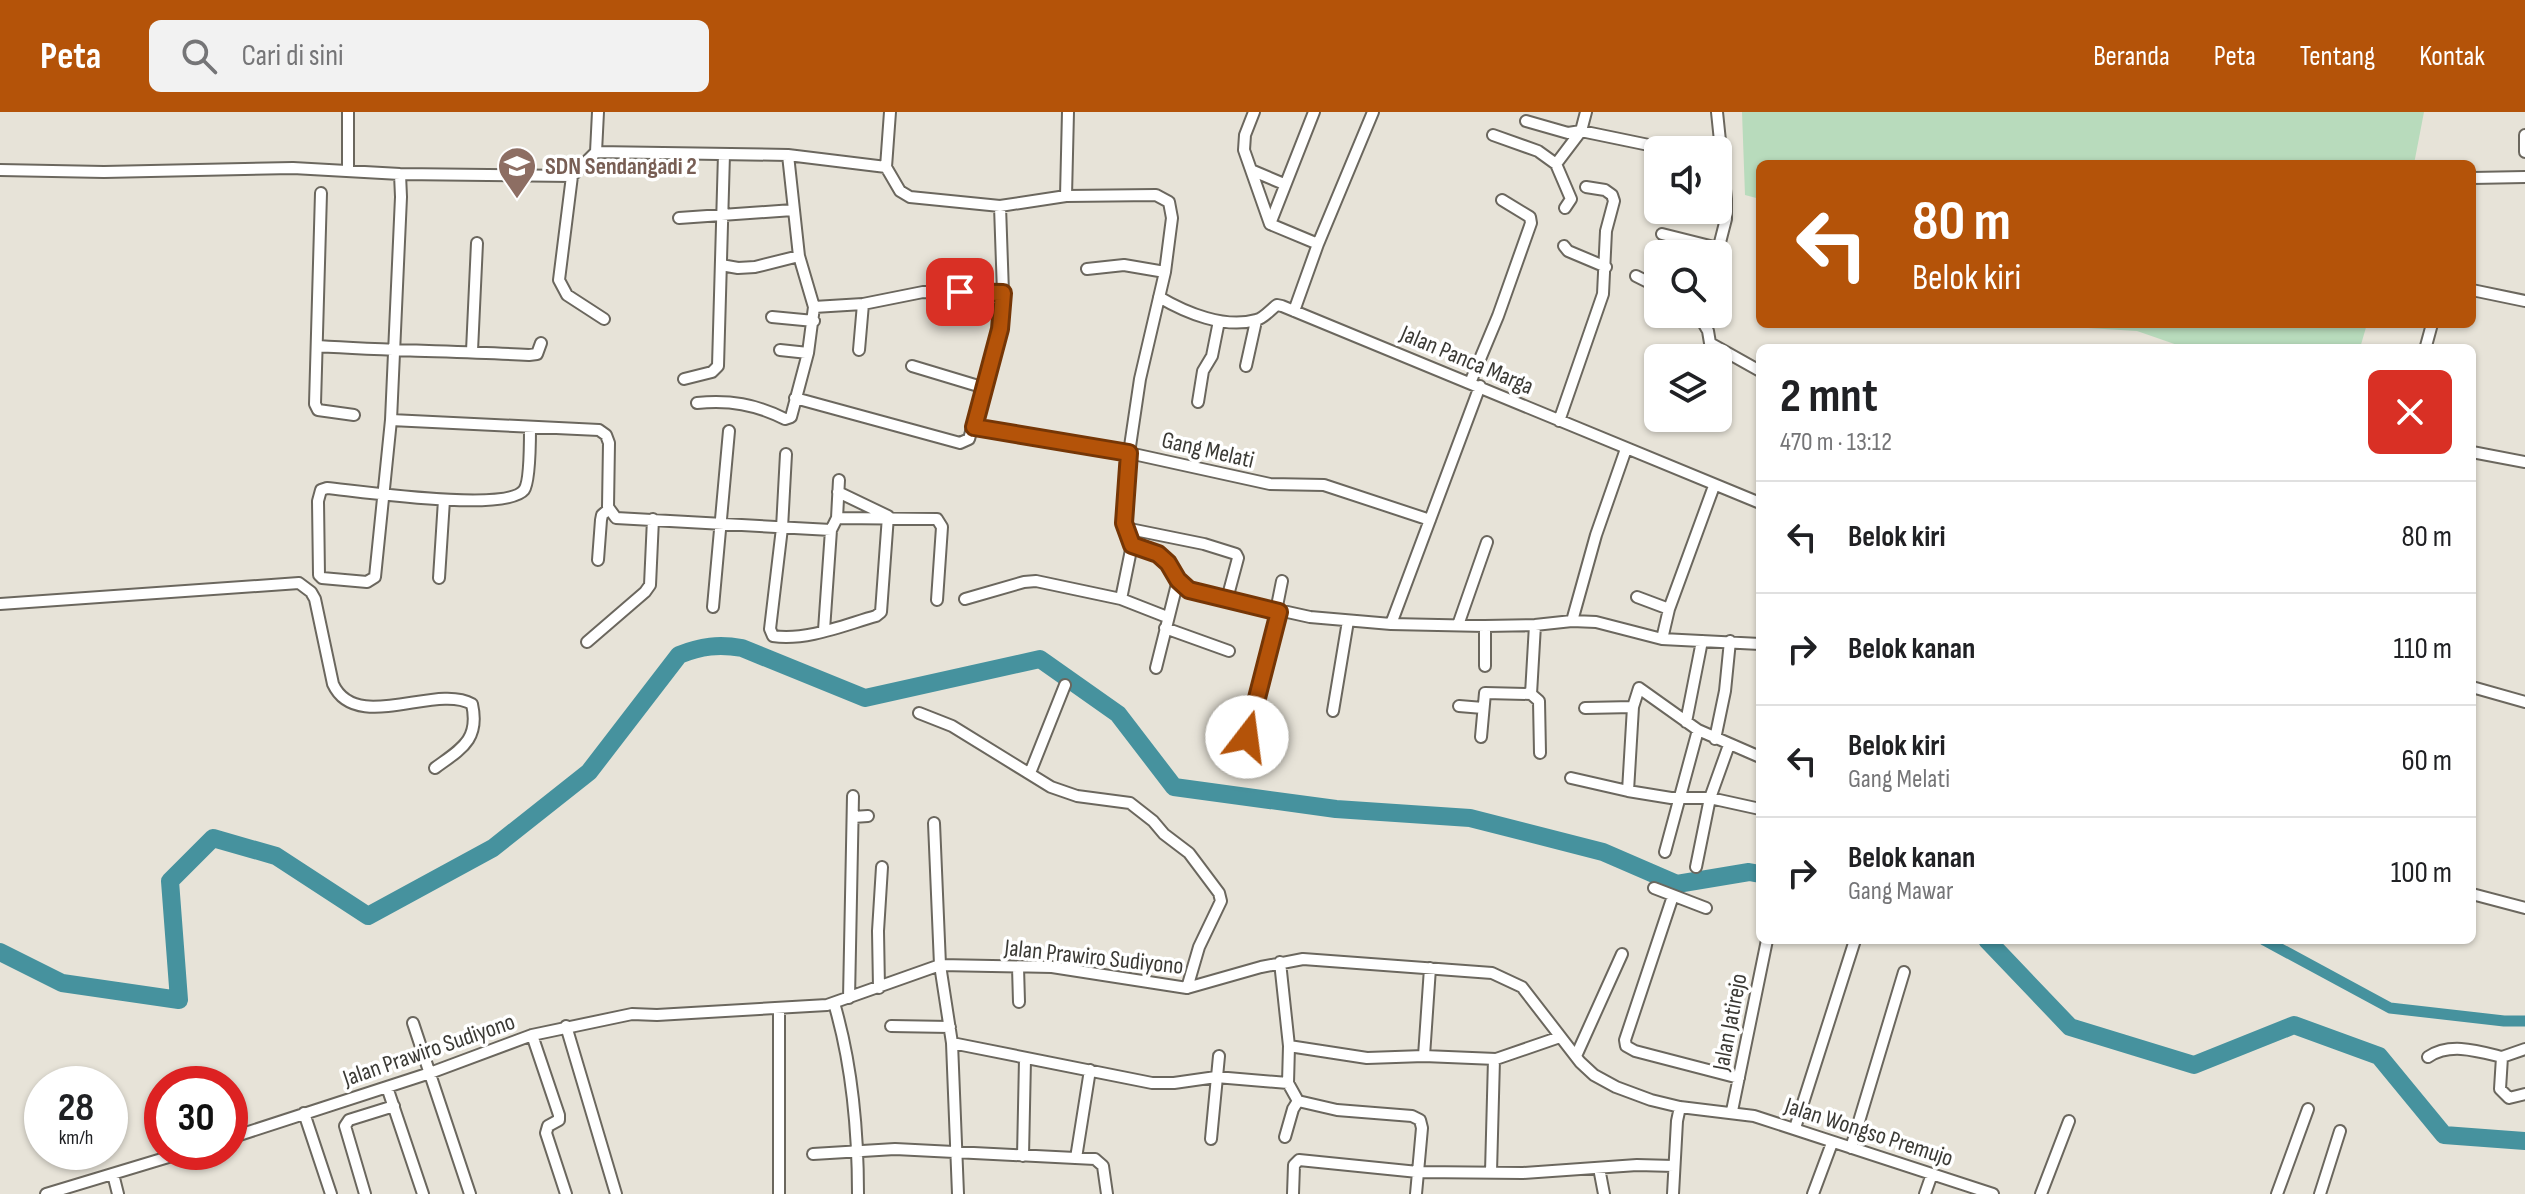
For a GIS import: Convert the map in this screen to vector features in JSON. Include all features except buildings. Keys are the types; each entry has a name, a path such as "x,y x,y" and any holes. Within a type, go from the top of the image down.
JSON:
{"street":[{"path":"348,112 348,170"},
{"path":"598,112 596,152 572,176 559,280 567,295 604,319"},
{"path":"890,112 886,167 900,191 910,197 1000,206 1066,196 1156,195 1164,197 1171,206 1165,272 1140,379 1129,453 1125,528 1132,545 1121,599"},
{"path":"1066,196 1068,112"},
{"path":"1254,112 1244,143 1270,224 1318,244"},
{"path":"1270,224 1314,112"},
{"path":"1159,297 1197,315 1232,323 1256,321 1277,305 1294,311 1318,244 1373,112"},
{"path":"1556,164 1581,131 1586,112"},
{"path":"1717,112 1718,136"},
{"path":"1526,121 1568,133 1581,131 1644,144"},
{"path":"1493,135 1538,151 1556,164 1571,199 1565,208"},
{"path":"2524,136 2525,152"},
{"path":"596,152 788,155 886,167"},
{"path":"684,379 712,372 718,366 724,154"},
{"path":"697,403 719,401 752,405 785,419 791,417 808,353 814,307 799,256 788,155"},
{"path":"0,170 348,170 400,174 572,176"},
{"path":"1251,170 1284,184"},
{"path":"400,174 391,420 384,494 375,577 367,582 322,578 319,575 318,501 321,490 327,488 384,494 444,500 508,499 525,489 530,428"},
{"path":"2476,178 2525,177"},
{"path":"1559,421 1603,294 1606,231 1614,201 1605,190 1586,187"},
{"path":"321,193 316,409 354,415"},
{"path":"1391,624 1430,520 1531,223 1530,217 1502,200"},
{"path":"795,398 960,443 969,439 1000,329 1003,293 1000,206"},
{"path":"679,218 793,210"},
{"path":"1662,234 1682,240"},
{"path":"472,351 477,243"},
{"path":"1564,246 1568,251 1606,267"},
{"path":"721,265 755,267 799,256"},
{"path":"1087,269 1124,265 1165,272"},
{"path":"1636,276 1644,280"},
{"path":"814,307 863,304 938,291 1003,293"},
{"path":"2476,291 2525,301"},
{"path":"859,350 863,304"},
{"name":"Jalan Panca Marga","path":"1294,311 1756,502"},
{"path":"772,317 814,321"},
{"path":"1198,402 1203,371 1212,356 1219,321"},
{"path":"1246,366 1256,321"},
{"path":"1706,328 1710,343 1756,369"},
{"path":"318,346 529,355 537,354 541,343"},
{"path":"780,350 808,353"},
{"path":"912,366 985,388"},
{"path":"391,420 591,429 606,435 609,443 608,510 616,518 831,530"},
{"name":"Gang Melati","path":"974,427 1129,453 1270,484 1324,485 1430,520"},
{"path":"713,607 729,431"},
{"path":"1572,621 1596,535 1626,449"},
{"path":"2476,453 2525,462"},
{"path":"786,454 773,636 789,639 876,616 881,612 888,516"},
{"path":"824,630 831,530 837,518 838,486 888,516"},
{"path":"1662,639 1669,609 1714,486"},
{"path":"439,578 444,500"},
{"path":"598,560 602,515 608,510"},
{"path":"837,518 888,516 937,519 941,523 937,600"},
{"path":"587,642 650,585 653,519"},
{"path":"1125,528 1204,544 1236,554 1238,558 1227,599"},
{"path":"1458,625 1487,542"},
{"path":"1132,545 1158,554 1189,590 1277,612 1391,624 1485,626 1596,622 1662,639 1756,644"},
{"path":"1156,668 1178,580"},
{"path":"965,599 1036,581 1121,599 1229,651"},
{"path":"1247,737 1282,581"},
{"path":"0,604 299,583 315,599 333,684 348,702 377,706 459,700 472,704 475,729 471,738 435,768"},
{"path":"1637,597 1669,609"},
{"path":"1333,711 1348,621"},
{"path":"1531,694 1535,625"},
{"path":"1485,626 1485,666"},
{"path":"1686,722 1702,641"},
{"path":"1715,739 1725,691 1730,641"},
{"path":"1030,773 1065,685"},
{"path":"1628,791 1633,707 1641,688 1698,730 1756,755"},
{"path":"2476,688 2525,702"},
{"path":"1481,737 1487,692 1531,694 1539,701 1540,753"},
{"path":"1459,706 1483,708"},
{"path":"1585,708 1633,707"},
{"path":"919,713 952,726 1051,787 1077,796 1130,803 1189,853 1219,893 1221,901 1199,947 1187,988"},
{"path":"1665,852 1698,730"},
{"path":"1696,867 1710,798 1729,745"},
{"path":"1571,778 1628,791 1678,799 1710,798 1756,808"},
{"path":"849,998 853,796"},
{"path":"853,817 868,816"},
{"path":"934,823 940,965 952,1043 958,1194"},
{"path":"879,988 878,931 882,867"},
{"path":"1654,888 1706,908"},
{"path":"2476,895 2525,908"},
{"path":"1673,896 1635,1005 1626,1046 1739,1078"},
{"name":"Jalan Jatirejo","path":"1732,1111 1766,944"},
{"path":"1795,1128 1854,944"},
{"path":"1576,1056 1622,954"},
{"name":"Jalan Prawiro Sudiyono","path":"248,1132 430,1073 532,1035 632,1014 671,1015 834,1003 940,965 1052,967 1187,988 1280,962 1303,959 1492,973 1522,987 1594,1075 1651,1100 1680,1107 1732,1111"},
{"path":"1280,962 1289,1046 1288,1083 1298,1101 1337,1110 1417,1118 1422,1128 1416,1194"},
{"path":"1018,967 1019,1002"},
{"path":"1424,1056 1430,968"},
{"path":"1851,1148 1904,972"},
{"path":"834,1003 844,1036 858,1149 858,1194"},
{"path":"779,1008 779,1194"},
{"path":"413,1023 470,1194"},
{"path":"566,1026 616,1194"},
{"path":"891,1026 950,1027"},
{"path":"532,1035 559,1115 559,1120 548,1126 546,1133 566,1194"},
{"path":"1289,1046 1367,1058 1424,1056 1494,1059 1560,1037"},
{"path":"952,1043 1152,1083 1216,1077 1288,1083"},
{"path":"2428,1057 2450,1049 2502,1057 2525,1049"},
{"path":"1211,1139 1219,1056"},
{"path":"2502,1057 2502,1094 2509,1098 2525,1094"},
{"path":"1023,1156 1025,1059"},
{"path":"1491,1172 1494,1059"},
{"path":"1076,1158 1090,1070"},
{"path":"387,1087 423,1194"},
{"path":"1285,1137 1291,1113 1298,1101"},
{"path":"365,1194 345,1126 349,1120 394,1106"},
{"path":"1673,1194 1680,1107"},
{"path":"2277,1194 2308,1109"},
{"name":"Jalan Wongso Premujo","path":"1732,1111 1795,1128 1832,1143 1988,1193"},
{"path":"304,1113 331,1194"},
{"path":"2041,1194 2069,1121"},
{"path":"2320,1194 2340,1131"},
{"path":"1813,1194 1832,1143"},
{"path":"813,1154 895,1149 1076,1158 1100,1162 1107,1194"},
{"path":"1293,1194 1294,1165 1299,1160 1418,1172 1523,1173 1674,1166"},
{"path":"46,1194 144,1165"},
{"path":"1599,1168 1604,1194"},
{"path":"113,1174 118,1194"},
{"path":"1925,1194 1932,1174"}],"green space":[{"path":"1742,112 2424,112 2415,160 1756,160 1756,198 1745,195"},
{"path":"2088,328 2366,328 2361,344 2174,344 2137,331"}],"waterway":[{"path":"0,952 62,983 179,1000 170,881 213,838 276,856 368,916 493,848 589,772 679,655 718,646 742,648 865,698 1040,659 1118,714 1174,787 1336,809 1470,818 1603,852 1677,884 1756,873"},
{"path":"1991,944 2070,1027 2194,1065 2294,1025 2379,1056 2444,1135 2525,1141"},
{"path":"2271,944 2390,1008 2525,1021"}],"place":[{"name":"SDN Sendangadi 2","path":"517,200"}],"route":[{"path":"960,292 1003,293 1000,329 974,427 1129,453 1124,523 1132,545 1158,554 1189,590 1279,612 1247,737"}]}
